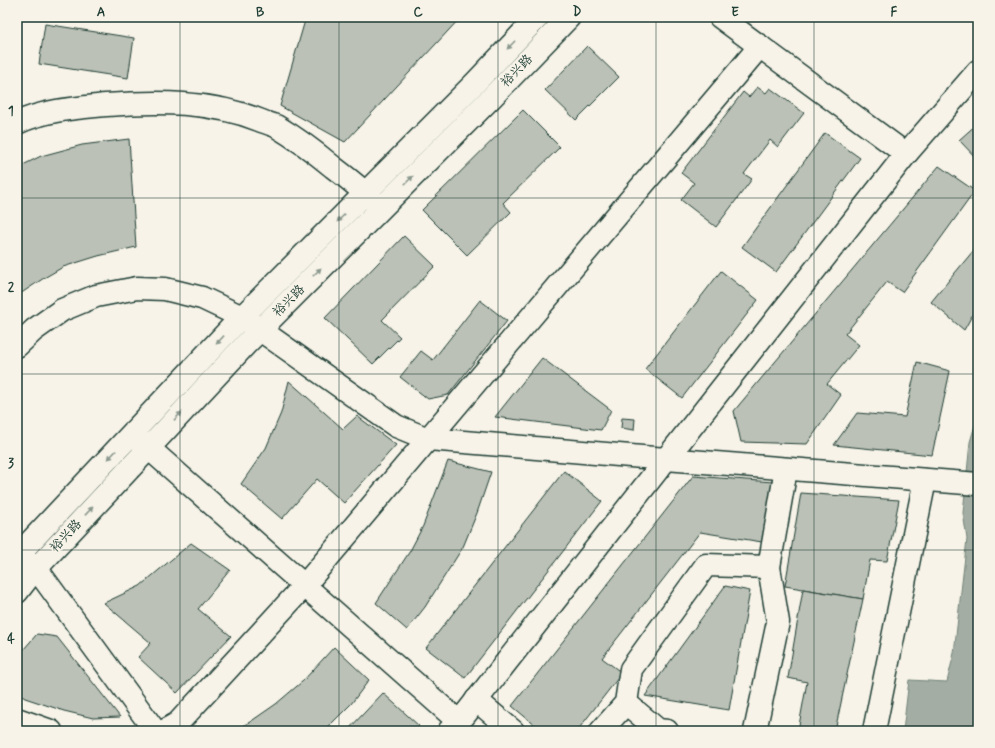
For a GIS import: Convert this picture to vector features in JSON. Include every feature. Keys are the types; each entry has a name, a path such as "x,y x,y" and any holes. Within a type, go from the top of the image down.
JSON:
{"street":[{"name":"裕兴路","path":"17,592 242,318 475,83 538,17"},
{"name":"裕兴路","path":"18,553 259,330 570,17"},
{"path":"720,17 906,154"},
{"path":"164,731 178,723 304,586 760,46"},
{"path":"140,441 304,586 453,726 476,700 906,154 978,71"},
{"path":"17,123 30,117 84,107 128,104 207,106 244,114 275,126 310,148 366,193 381,208"},
{"path":"18,343 62,310 96,296 137,288 165,289 202,298 242,318 396,426 428,439 666,460 978,484"},
{"path":"755,731 778,622 769,567 786,469"},
{"path":"874,731 925,480"},
{"path":"18,553 36,568 155,731"},
{"path":"601,731 626,703 632,669 706,565 769,567"},
{"path":"476,700 513,731"},
{"path":"626,703 658,730 667,731"},
{"path":"17,719 51,731"}],"shaded area":[{"path":"978,415 978,731 903,731 909,680 947,682 954,653 967,539 963,513 970,442"}],"building":[{"path":"306,17 461,17 345,142 280,106"},
{"path":"45,24 134,38 128,78 39,64"},
{"path":"587,46 619,77 576,120 545,90"},
{"path":"757,87 766,93 770,88 804,113 778,147 770,140 744,174 752,179 716,227 681,200 694,183 681,173 743,92 749,97"},
{"path":"523,110 560,147 503,203 511,212 467,255 422,210"},
{"path":"978,123 978,160 959,140"},
{"path":"825,133 860,158 776,272 742,247"},
{"path":"129,139 136,247 98,256 63,267 20,294 17,291 17,168 41,156 82,145"},
{"path":"939,166 975,191 902,292 887,282 845,334 859,345 827,384 841,395 807,444 741,442 734,411"},
{"path":"404,236 435,266 382,320 400,337 373,364 325,318"},
{"path":"978,245 978,305 964,330 931,302"},
{"path":"721,271 758,300 682,398 645,369"},
{"path":"480,300 507,321 448,395 428,399 400,377 421,351 433,360"},
{"path":"542,358 611,410 601,430 495,417"},
{"path":"917,362 950,371 932,455 834,445 857,413 905,417"},
{"path":"289,381 343,429 357,416 396,445 344,503 317,479 282,519 241,484 266,448 281,413"},
{"path":"622,418 635,419 634,430 621,428"},
{"path":"448,461 491,472 477,513 463,547 425,607 407,630 376,603 410,551 423,526"},
{"path":"564,471 602,501 465,678 426,648"},
{"path":"693,476 773,482 762,542 700,532 602,658 622,673 577,731 542,731 512,706"},
{"path":"801,493 899,500 887,561 870,560 863,599 785,586"},
{"path":"191,543 230,570 198,609 231,636 177,693 138,657 151,643 104,603 140,586"},
{"path":"725,586 750,591 729,710 645,696"},
{"path":"803,589 863,599 835,731 798,731 807,682 788,678"},
{"path":"37,634 57,637 120,717 93,718 64,711 25,698 17,693 17,657"},
{"path":"334,647 369,680 351,704 324,731 232,731 250,722 276,704 303,681"},
{"path":"383,693 419,726 415,731 347,731"}]}
